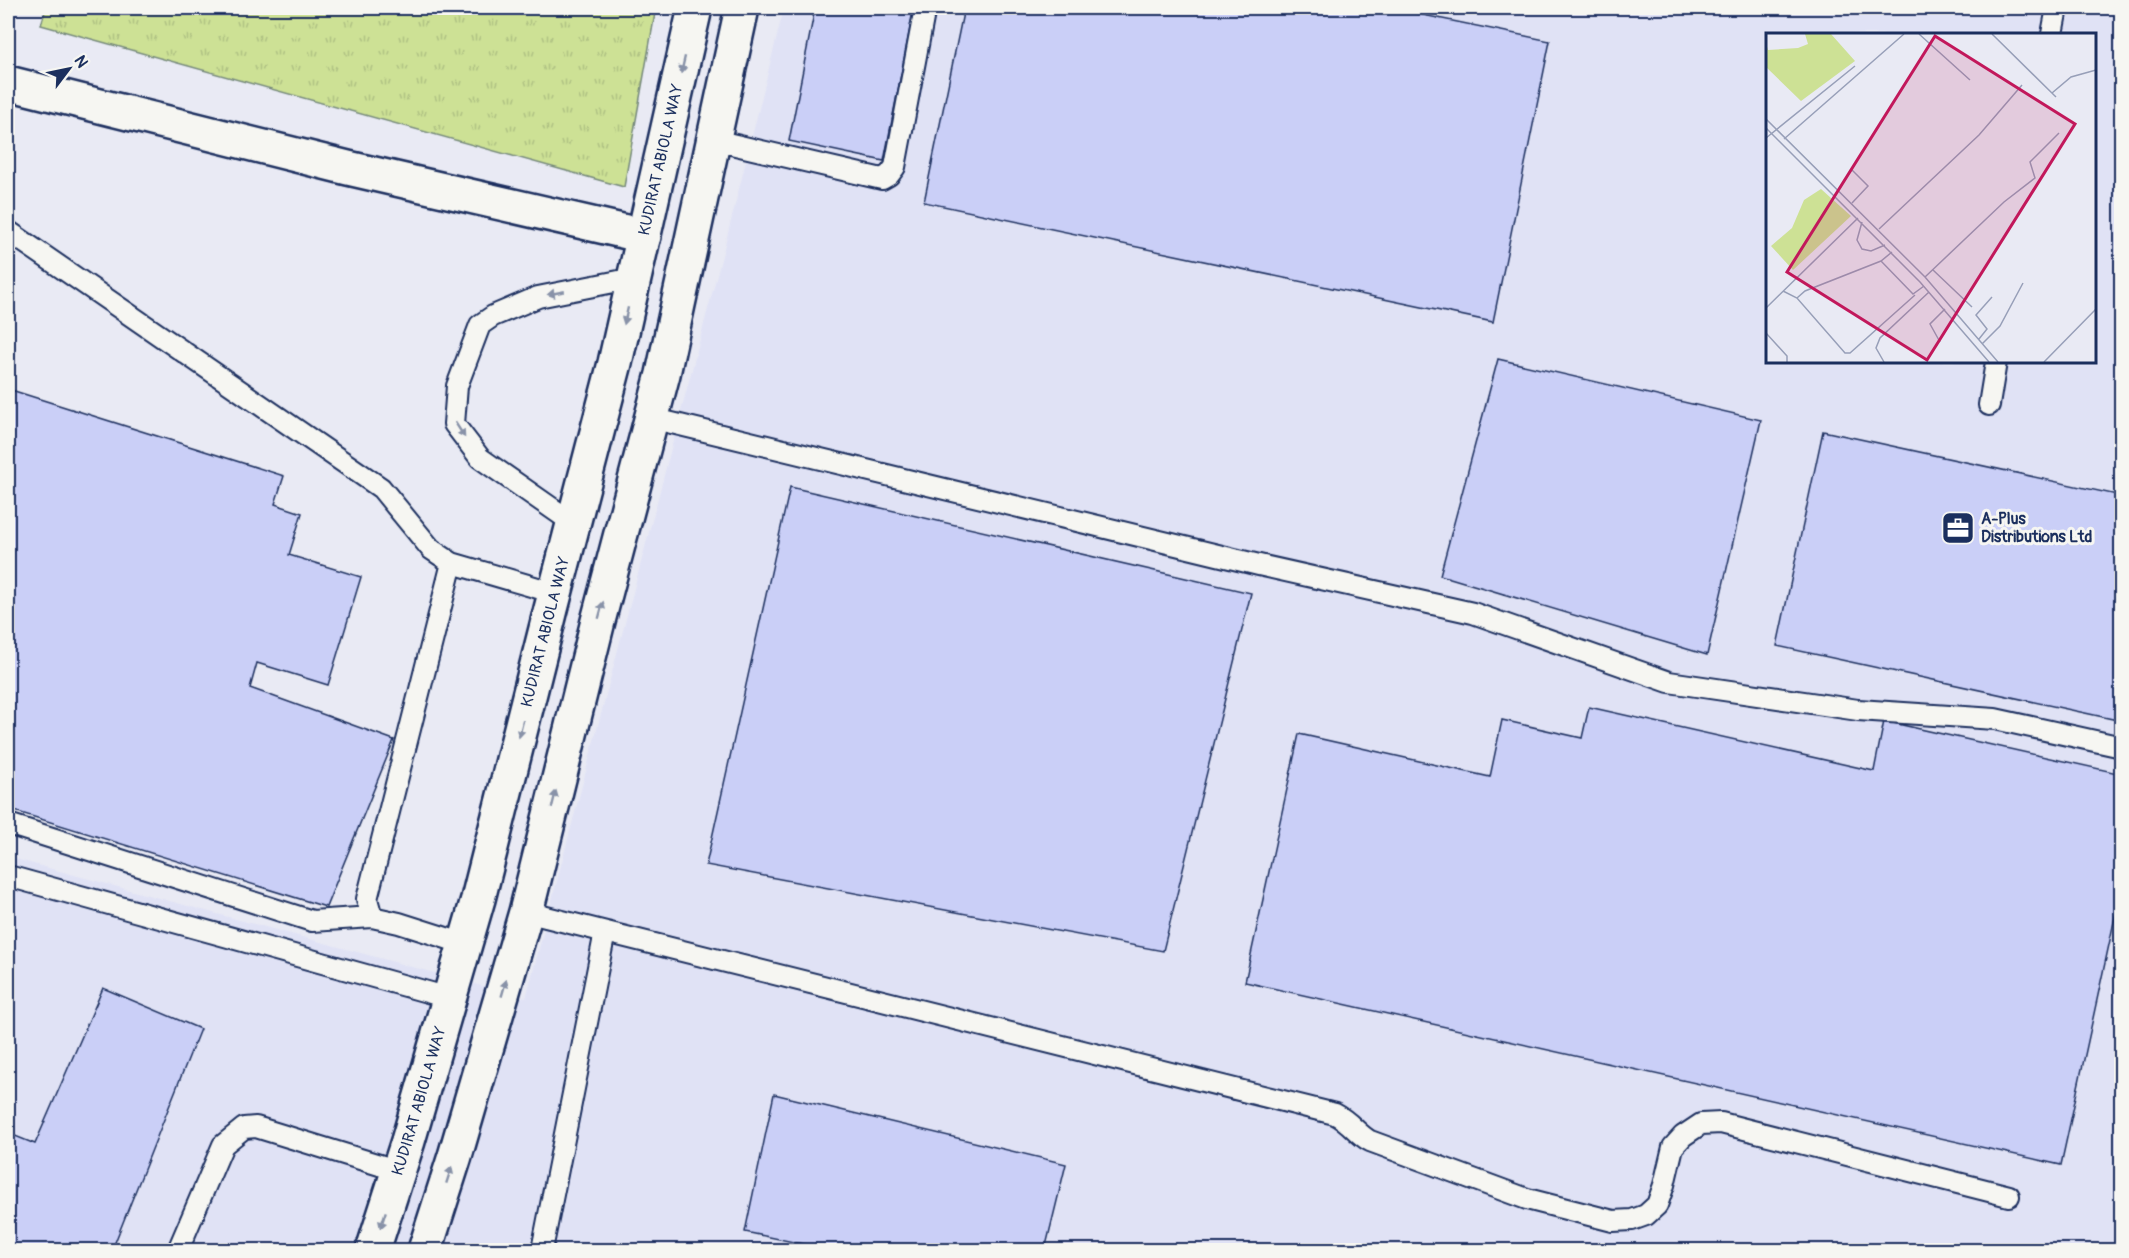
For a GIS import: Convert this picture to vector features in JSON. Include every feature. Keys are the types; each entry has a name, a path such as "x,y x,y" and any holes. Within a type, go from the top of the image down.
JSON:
{"main road":[{"name":"KUDIRAT ABIOLA WAY","path":"373,1251 399,1171 465,945 615,363 695,8"},
{"path":"425,1251 526,912 598,621 663,374 742,8"},
{"path":"8,83 348,168 644,236"}],"lane":[{"path":"714,140 882,179 889,175 895,167 925,8"},
{"path":"2052,33 2057,8"},
{"path":"8,231 381,488 431,549 452,563 555,593"},
{"path":"573,523 480,458 454,424 457,386 480,325 493,316 538,297 634,278"},
{"path":"1989,405 1996,363"},
{"path":"651,418 1258,565 1473,613 1669,682 1858,710 1995,719 2121,747"},
{"path":"372,917 367,899 452,563"},
{"path":"8,824 312,921 372,917 399,923 465,945"},
{"path":"8,876 449,998"},
{"path":"526,912 1335,1114 1345,1119 1364,1138 1379,1144 1527,1199 1612,1221 1632,1220 1647,1215 1657,1205 1673,1147 1683,1136 1701,1124 1721,1123 2009,1196"},
{"path":"542,1251 605,932"},
{"path":"178,1251 223,1145 244,1128 256,1127 399,1171"}],"shaded area":[{"path":"784,8 2121,8 2121,1250 8,1250 8,857 526,998 728,233"}],"green space":[{"path":"46,8 656,8 624,187 41,25"}],"building":[{"path":"815,8 914,8 884,161 789,141"},
{"path":"964,8 1389,8 1550,41 1493,322 924,202"},
{"path":"1498,359 1761,420 1707,655 1440,575"},
{"path":"8,389 284,476 275,504 302,513 289,555 361,577 328,685 257,663 250,688 394,740 326,907 8,809"},
{"path":"1823,431 2122,496 2122,721 1777,646"},
{"path":"790,487 1251,593 1163,951 706,865"},
{"path":"1589,707 1874,771 1884,721 2122,774 2122,885 2061,1165 1245,982 1299,734 1490,777 1502,720 1582,738"},
{"path":"103,988 200,1029 112,1250 8,1250 8,1133 35,1144"},
{"path":"774,1094 1066,1164 1045,1250 832,1250 745,1232"}],"place":[{"name":"A-Plus Distributions Ltd","path":"1958,528"}]}
